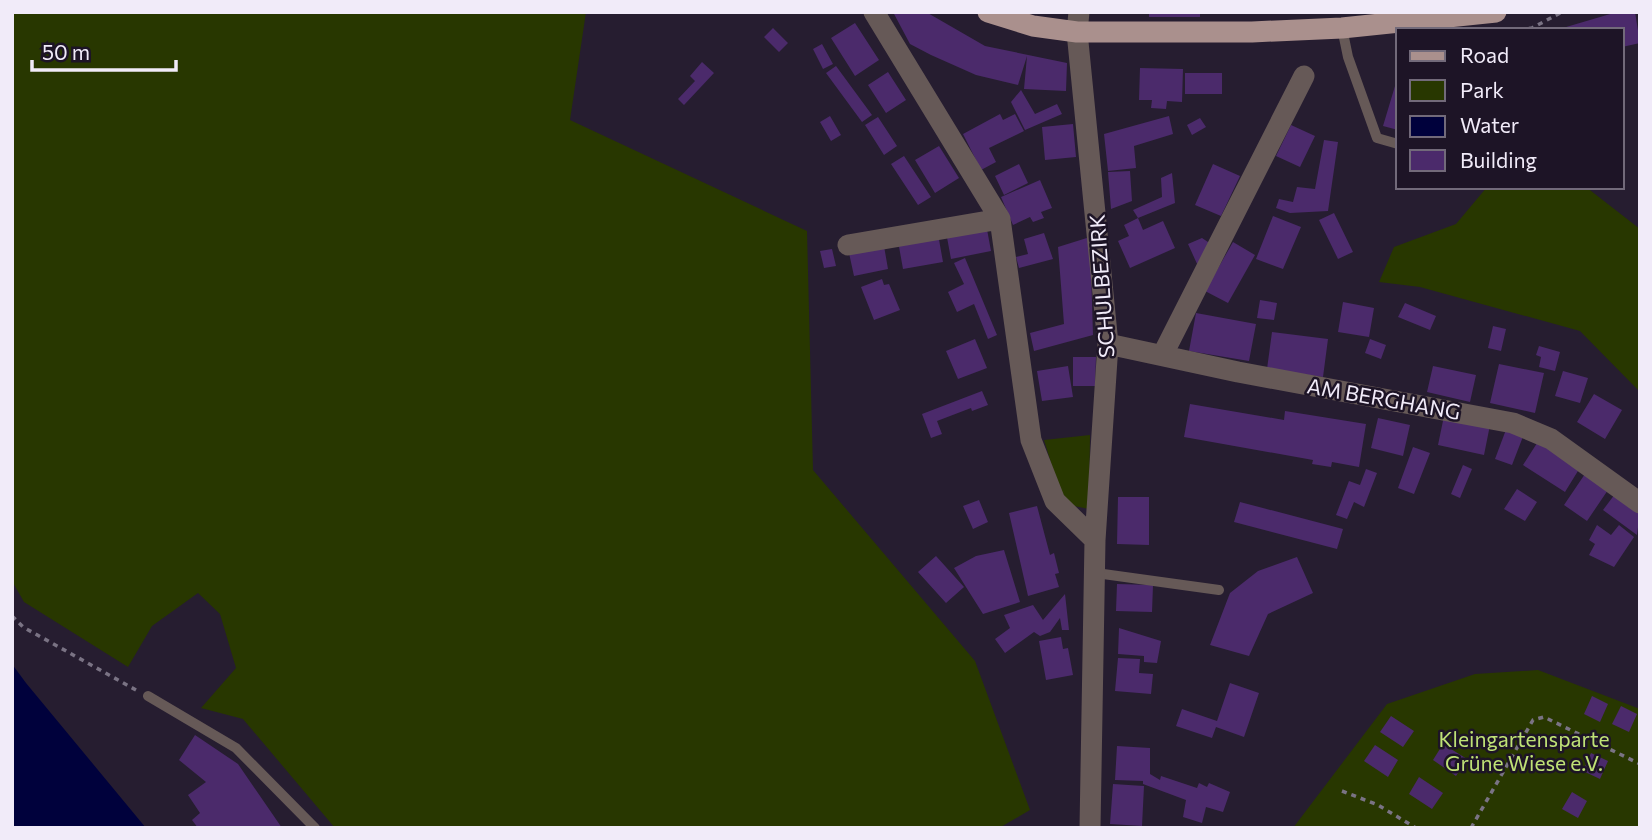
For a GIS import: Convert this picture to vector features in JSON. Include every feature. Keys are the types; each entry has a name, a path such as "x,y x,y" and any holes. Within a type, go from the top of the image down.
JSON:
{"main road":[{"path":"988,12 1033,26 1078,22 1252,32 1342,28 1496,12"}],"street":[{"path":"874,12 1000,219 1031,440 1055,501 1094,540"},
{"name":"SCHULBEZIRK","path":"1078,22 1108,344 1094,540 1096,573 1092,630 1090,828"},
{"path":"1163,354 1304,76"},
{"path":"848,245 1000,219"},
{"name":"AM BERGHANG","path":"1108,344 1238,372 1514,423 1551,439 1640,503"}],"lane":[{"path":"1342,28 1348,57 1377,138 1396,143"},
{"path":"1096,573 1219,590"},
{"path":"148,696 236,748 315,828"}],"path":[{"path":"1532,28 1562,12"},
{"path":"12,616 23,627 148,696"},
{"path":"1471,828 1533,720 1544,717 1640,764"},
{"path":"1342,791 1378,805 1416,828"}],"green space":[{"path":"12,12 586,12 570,120 807,231 813,470 975,661 1030,810 999,828 335,828 243,719 201,708 236,668 220,614 198,593 152,626 128,667 24,602 12,581"},
{"path":"1485,189 1589,189 1640,229 1640,392 1580,331 1420,287 1379,282 1394,247 1456,224"},
{"path":"1090,435 1089,509 1069,505 1060,492 1044,440"},
{"name":"Kleingartensparte Grüne Wiese e.V.","path":"1538,670 1640,709 1640,828 1293,828 1387,704 1475,674"}],"water":[{"path":"12,664 26,683 146,828 12,828"}],"building":[{"path":"893,12 926,12 985,46 1067,63 1066,91 1024,89 1027,56 1018,85 976,75 931,55 910,44"},
{"path":"1149,12 1200,12 1200,17 1149,17"},
{"path":"1617,12 1635,12 1640,43 1624,47 1624,28 1563,28"},
{"path":"855,23 879,60 855,76 831,38"},
{"path":"773,28 788,43 779,52 764,37"},
{"path":"822,44 833,64 823,69 813,49"},
{"path":"702,62 714,73 684,105 678,99 695,81 690,76"},
{"path":"836,66 872,115 862,122 826,73"},
{"path":"1140,68 1183,69 1182,102 1167,101 1166,109 1151,108 1152,100 1139,100"},
{"path":"888,72 906,100 886,113 868,85"},
{"path":"1185,73 1222,73 1222,94 1185,94"},
{"path":"1396,83 1396,129 1383,126"},
{"path":"1021,90 1035,114 1057,104 1062,114 1025,130 1011,102"},
{"path":"1000,114 1003,120 1015,114 1024,131 989,148 996,162 981,170 963,134"},
{"path":"830,116 841,135 831,141 820,122"},
{"path":"1169,116 1173,134 1134,146 1136,168 1108,171 1104,134"},
{"path":"878,117 897,146 884,155 865,125"},
{"path":"1200,118 1206,127 1192,135 1187,125"},
{"path":"1073,124 1076,157 1045,160 1042,127"},
{"path":"1291,125 1315,136 1300,167 1276,156"},
{"path":"1324,140 1338,142 1328,211 1290,213 1276,208 1279,199 1293,202 1297,187 1315,189"},
{"path":"939,146 959,178 935,193 915,160"},
{"path":"904,156 931,197 918,205 891,164"},
{"path":"1019,164 1028,183 1004,195 995,176"},
{"path":"1213,164 1240,176 1221,216 1195,205"},
{"path":"1130,171 1132,201 1111,209 1108,172"},
{"path":"1172,173 1175,203 1138,218 1133,210 1162,197 1161,178"},
{"path":"1040,180 1052,208 1041,212 1044,218 1033,222 1030,217 1013,225 1001,197"},
{"path":"1334,213 1353,252 1338,259 1319,220"},
{"path":"1273,216 1301,227 1283,269 1256,259"},
{"path":"1138,218 1143,230 1163,221 1175,248 1130,268 1118,241 1129,236 1124,225"},
{"path":"986,224 991,251 951,259 946,232"},
{"path":"1044,233 1053,259 1019,268 1016,257 1028,254 1024,239"},
{"path":"938,234 943,262 903,269 898,241"},
{"path":"1090,237 1093,335 1034,351 1030,333 1064,324 1058,247"},
{"path":"1202,238 1211,244 1198,266 1188,244"},
{"path":"1233,242 1255,255 1228,303 1205,291"},
{"path":"884,246 888,269 854,276 849,253"},
{"path":"832,249 836,266 824,268 820,251"},
{"path":"965,258 997,335 988,339 974,304 957,312 948,292 964,284 954,263"},
{"path":"882,279 884,285 889,284 900,310 874,320 861,287"},
{"path":"1260,300 1277,303 1274,320 1257,318"},
{"path":"1343,302 1374,308 1369,337 1338,332"},
{"path":"1405,303 1436,316 1430,330 1398,317"},
{"path":"1196,313 1256,324 1249,361 1189,351"},
{"path":"1493,326 1506,329 1501,351 1488,348"},
{"path":"1272,332 1328,339 1323,377 1267,369"},
{"path":"975,339 987,368 958,379 946,351"},
{"path":"1370,339 1386,345 1381,359 1365,353"},
{"path":"1539,346 1560,352 1555,371 1539,367 1541,357 1536,355"},
{"path":"1073,357 1096,357 1095,386 1073,386"},
{"path":"1499,364 1544,373 1535,413 1490,403"},
{"path":"1068,366 1073,397 1042,401 1037,371"},
{"path":"1433,366 1476,375 1470,402 1427,392"},
{"path":"1563,371 1588,378 1580,403 1555,396"},
{"path":"982,391 988,405 972,411 971,408 937,421 942,434 931,438 922,414"},
{"path":"1594,394 1622,410 1605,439 1577,422"},
{"path":"1190,404 1284,420 1285,411 1366,424 1359,467 1332,462 1331,467 1312,464 1313,460 1184,437"},
{"path":"1444,416 1490,425 1484,455 1438,445"},
{"path":"1378,418 1410,425 1403,456 1371,448"},
{"path":"1507,427 1524,434 1512,465 1495,459"},
{"path":"1539,440 1581,466 1565,492 1523,465"},
{"path":"1413,447 1430,453 1414,494 1398,488"},
{"path":"1463,465 1472,469 1460,498 1451,494"},
{"path":"1366,469 1377,473 1364,507 1354,502 1347,519 1336,515 1349,481 1360,485"},
{"path":"1587,471 1610,487 1587,521 1564,505"},
{"path":"1517,489 1537,502 1525,521 1504,509"},
{"path":"1615,494 1640,512 1637,535 1603,510"},
{"path":"1118,497 1149,497 1149,545 1117,544"},
{"path":"979,500 988,522 973,529 963,506"},
{"path":"1240,502 1343,529 1337,549 1234,522"},
{"path":"1037,506 1050,555 1054,553 1059,587 1028,596 1009,513"},
{"path":"1597,525 1611,535 1619,525 1634,537 1614,567 1589,555 1595,544 1589,540"},
{"path":"1004,550 1020,602 983,614 954,568 976,556"},
{"path":"936,556 964,587 946,603 918,572"},
{"path":"1297,557 1313,593 1268,614 1249,656 1210,645 1230,593 1258,571"},
{"path":"1117,584 1153,585 1152,612 1116,611"},
{"path":"1065,594 1069,630 1062,630 1060,618 1050,632 1040,636 1034,632 1005,653 995,639 1010,628 1004,615 1033,605 1043,620"},
{"path":"1119,628 1161,641 1157,663 1144,662 1144,656 1118,654"},
{"path":"1061,637 1063,649 1068,648 1073,675 1046,680 1039,641"},
{"path":"1118,658 1140,659 1139,673 1153,674 1151,694 1115,691"},
{"path":"1230,683 1259,693 1244,737 1216,727 1212,738 1176,726 1182,709 1217,721"},
{"path":"1592,696 1608,704 1600,722 1584,714"},
{"path":"1621,706 1637,714 1629,732 1612,724"},
{"path":"1391,716 1414,731 1403,747 1380,732"},
{"path":"195,735 238,764 282,828 198,828 192,820 200,813 188,795 206,782 179,760"},
{"path":"1443,744 1467,759 1456,776 1433,760"},
{"path":"1375,745 1398,760 1388,777 1364,761"},
{"path":"1117,746 1150,748 1150,774 1160,780 1161,776 1197,788 1199,783 1207,787 1209,783 1230,792 1223,812 1206,807 1202,823 1183,817 1186,800 1143,784 1143,781 1115,780"},
{"path":"1591,753 1608,761 1600,779 1583,771"},
{"path":"1419,777 1443,793 1432,809 1409,794"},
{"path":"1113,784 1144,786 1142,826 1110,824"},
{"path":"1572,792 1587,801 1578,818 1562,809"}]}
